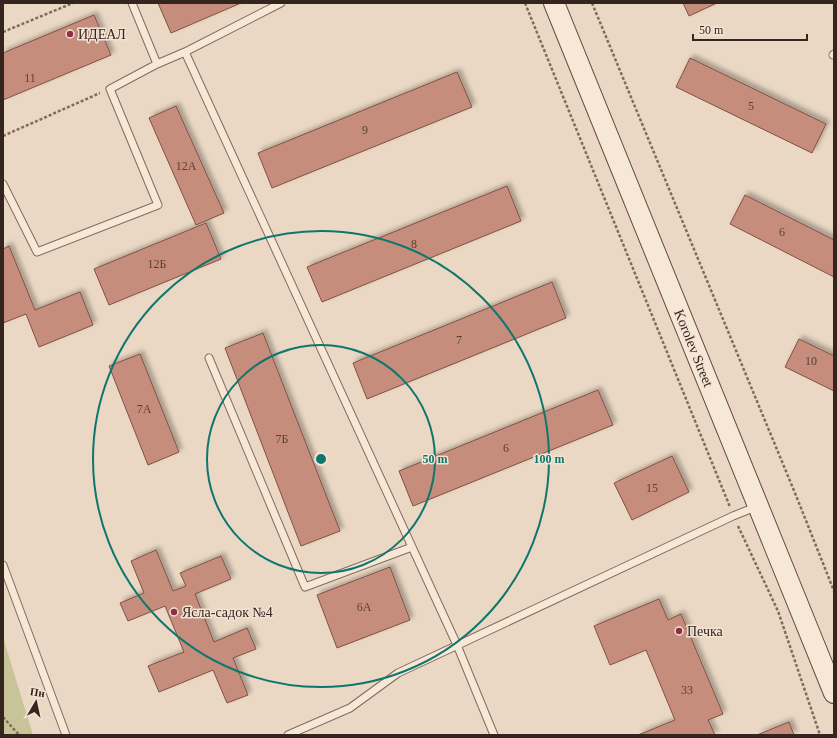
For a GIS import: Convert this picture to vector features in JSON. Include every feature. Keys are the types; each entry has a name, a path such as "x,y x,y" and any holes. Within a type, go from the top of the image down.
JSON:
{"street":[{"name":"Korolev Street","path":"554,3 834,693"}],"lane":[{"path":"132,3 157,64"},
{"path":"3,184 37,252 158,205 110,89 157,64 185,52 281,3"},
{"path":"185,52 457,645 494,735"},
{"path":"209,358 304,587 412,547"},
{"path":"288,735 350,708 398,673 733,516 758,506"},
{"path":"3,565 66,735"}],"path":[{"path":"3,32 73,3"},
{"path":"525,3 733,516 778,611 820,735"},
{"path":"592,3 795,493 834,591"},
{"path":"3,136 110,89"},
{"path":"3,717 20,735"}],"shaded area":[{"path":"3,637 32,732 33,735 3,735"}],"building":[{"path":"158,3 241,3 171,33"},
{"path":"683,3 717,3 689,16"},
{"path":"94,15 111,55 3,100 3,53"},
{"path":"690,58 826,124 812,153 676,87"},
{"path":"457,72 472,107 272,188 258,153"},
{"path":"176,106 224,213 196,225 149,118"},
{"path":"507,186 521,221 322,302 307,267"},
{"path":"745,195 834,240 834,277 730,224"},
{"path":"206,223 221,259 109,305 94,269"},
{"path":"9,246 35,310 80,292 93,325 39,347 26,314 3,323 3,249"},
{"path":"552,282 566,318 367,399 353,363"},
{"path":"263,333 340,531 301,546 225,348"},
{"path":"799,339 834,356 834,391 785,367"},
{"path":"140,354 179,452 148,465 109,366"},
{"path":"598,390 613,425 413,506 399,471"},
{"path":"672,456 689,492 632,520 614,483"},
{"path":"156,550 173,591 186,586 180,573 221,556 231,579 195,594 214,642 247,628 256,649 233,658 248,695 227,703 213,670 159,692 148,666 184,652 165,606 128,621 120,603 144,593 131,561"},
{"path":"390,567 410,620 337,648 317,595"},
{"path":"659,599 668,620 681,614 723,714 708,720 715,735 638,735 675,720 646,650 610,665 594,626"},
{"path":"789,722 794,735 757,735"}],"place":[{"name":"ИДЕАЛ","path":"70,34"},
{"name":"Ясла-садок №4","path":"174,612"},
{"name":"Печка","path":"679,631"}]}
